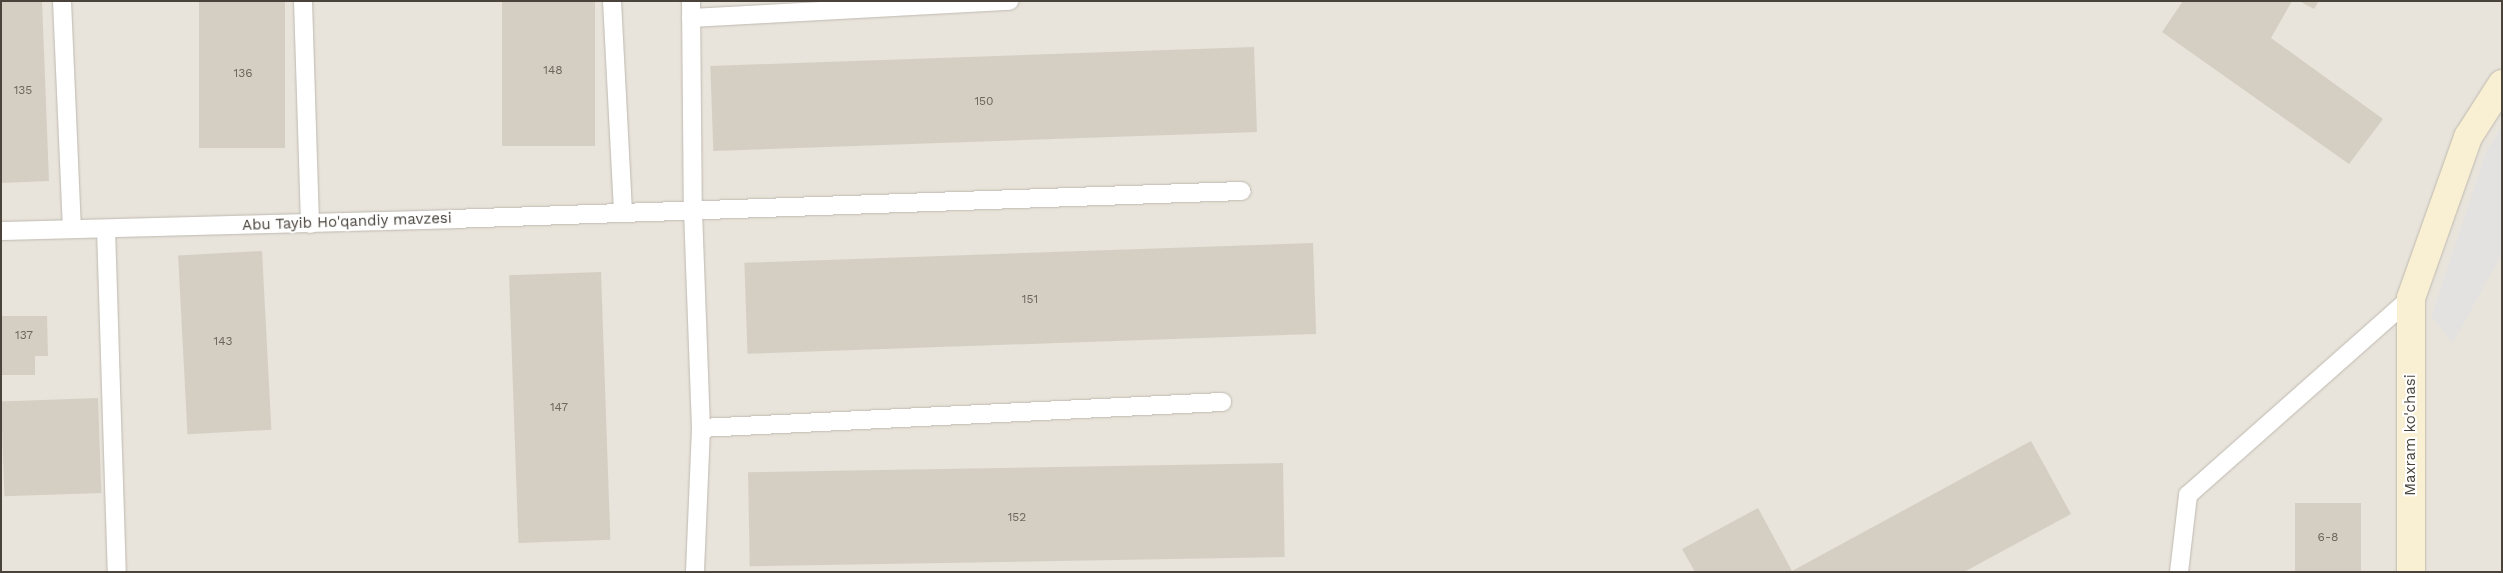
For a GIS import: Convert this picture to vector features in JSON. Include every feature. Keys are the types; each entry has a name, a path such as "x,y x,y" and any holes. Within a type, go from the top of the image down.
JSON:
{"street":[{"name":"Maxram ko'chasi","path":"2411,572 2411,298 2468,137 2502,84"}],"lane":[{"path":"62,1 72,230"},
{"path":"303,1 310,224"},
{"path":"612,1 623,212"},
{"path":"695,572 701,428 693,211 691,10 1010,1"},
{"name":"Abu Tayib Ho'qandiy mavzesi","path":"1,230 106,230 310,224 1242,191"},
{"path":"106,230 117,572"},
{"path":"2179,572 2188,495 2411,298"},
{"path":"701,428 1222,402"}],"shaded area":[{"path":"1,1 2502,1 2502,572 1,572"},
{"path":"2502,126 2502,254 2453,343 2431,317 2486,152"}],"building":[{"path":"1,1 42,1 49,181 1,183"},
{"path":"199,1 285,1 285,148 199,148"},
{"path":"502,1 595,1 595,146 502,146"},
{"path":"2183,1 2292,1 2271,38 2383,119 2349,164 2162,32"},
{"path":"2299,1 2319,1 2314,9"},
{"path":"1254,47 1257,132 713,151 710,66"},
{"path":"1313,243 1316,334 748,354 744,263"},
{"path":"262,251 271,430 187,434 178,255"},
{"path":"601,272 610,540 518,543 509,275"},
{"path":"1,316 47,316 48,356 35,356 35,375 1,375"},
{"path":"98,398 101,493 4,496 1,401"},
{"path":"2031,441 2071,514 1964,572 1695,572 1682,549 1758,508 1792,571"},
{"path":"1283,463 1285,557 750,566 748,472"},
{"path":"2295,503 2361,503 2361,572 2295,572"}]}
